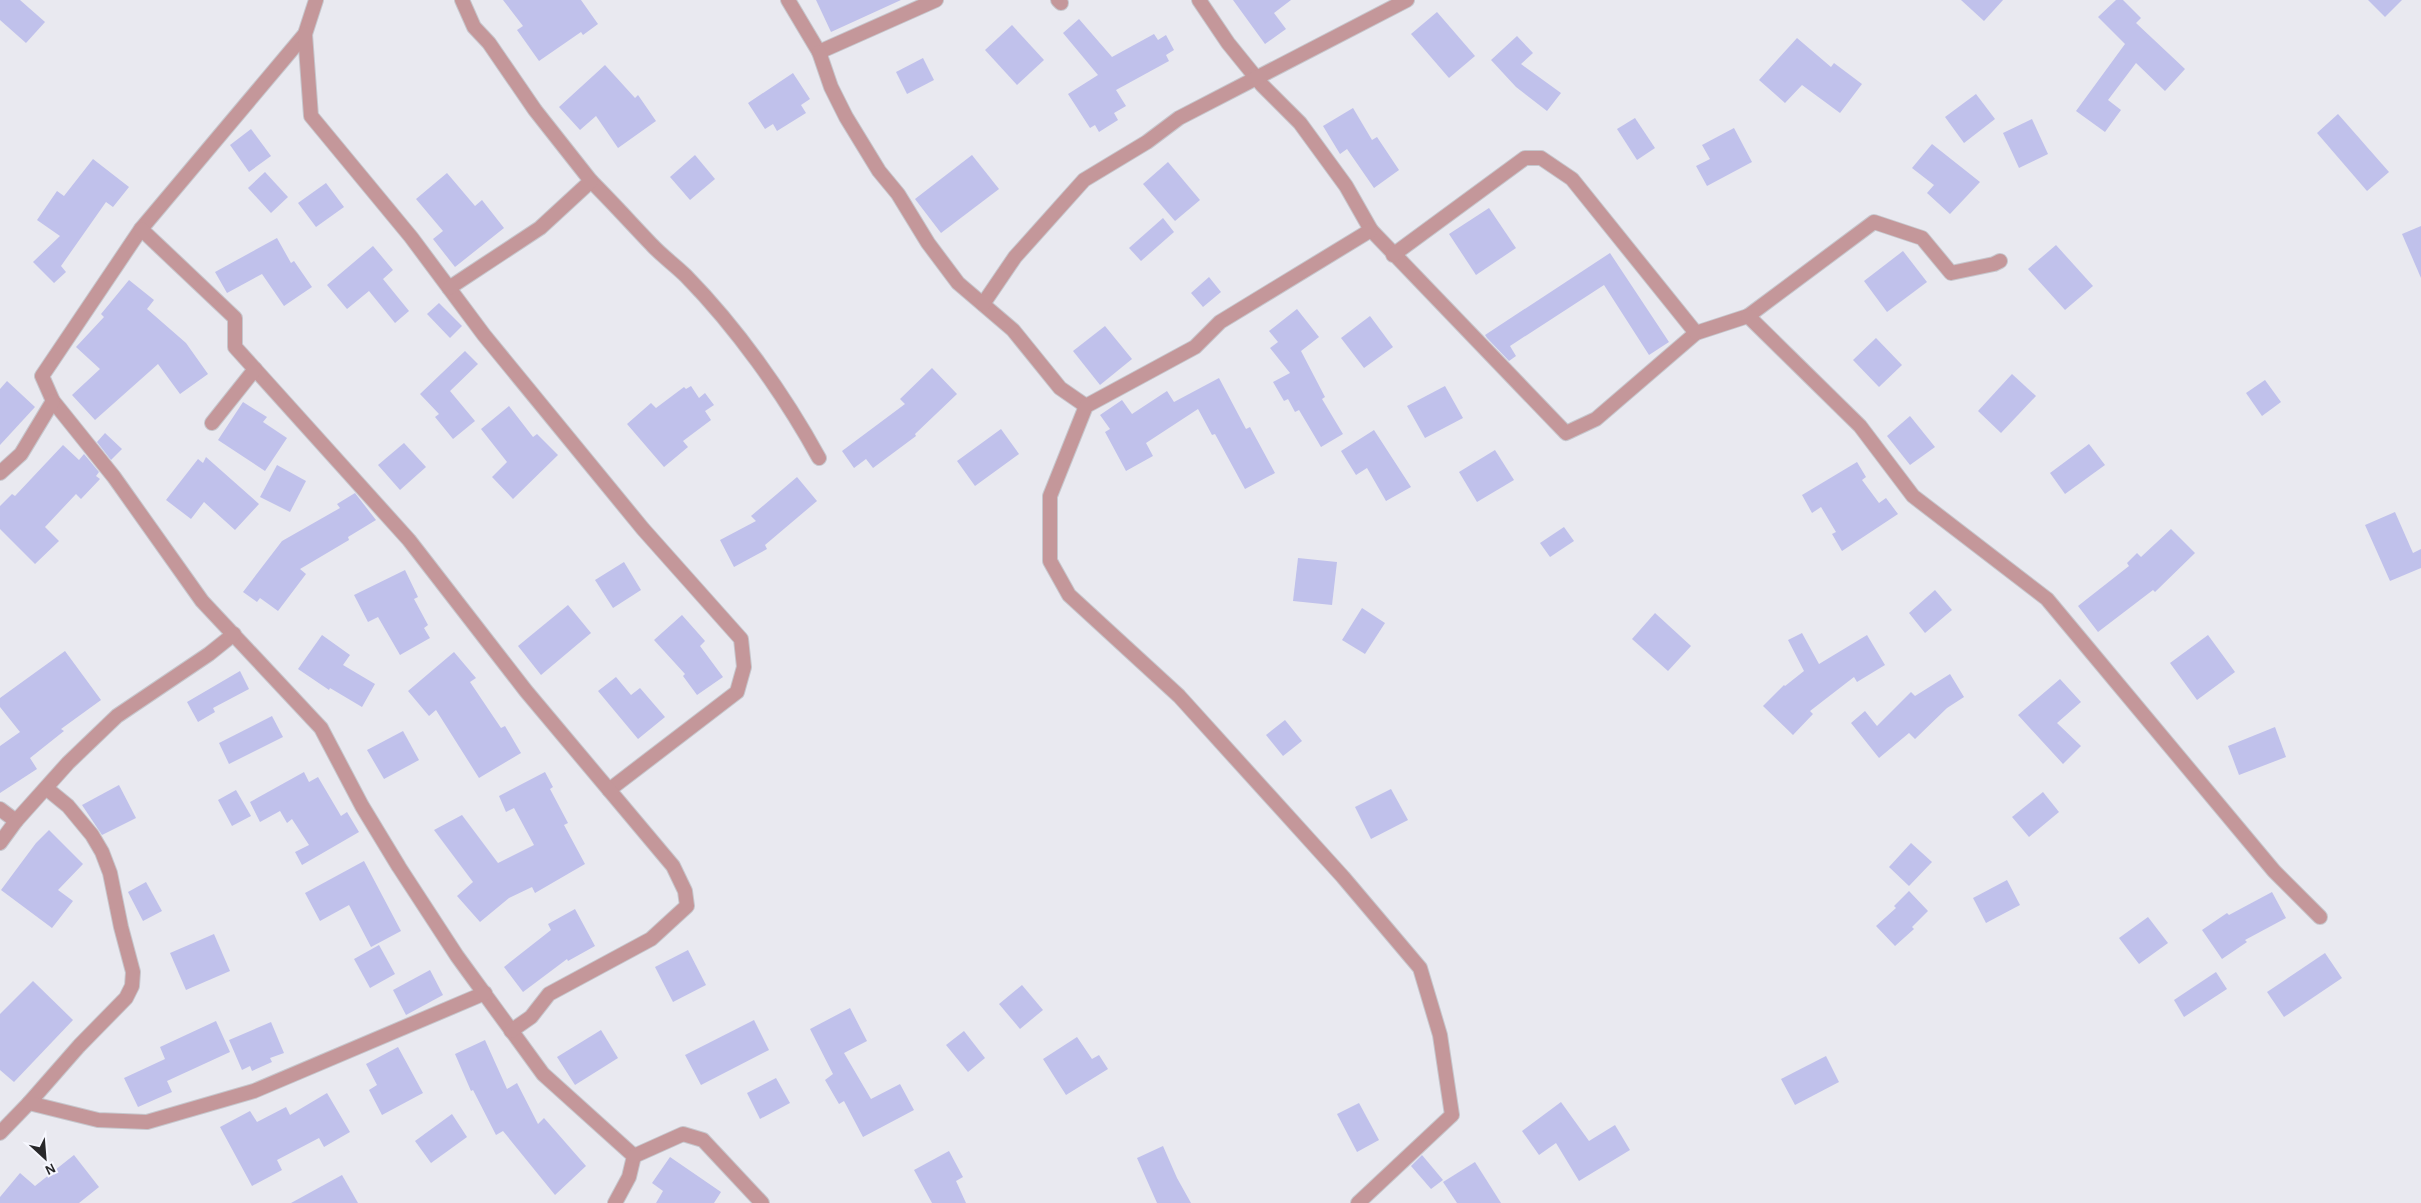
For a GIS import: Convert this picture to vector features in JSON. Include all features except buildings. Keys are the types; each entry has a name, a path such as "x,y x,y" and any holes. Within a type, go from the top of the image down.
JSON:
{"street":[{"path":"316,0 305,34 311,116 411,237 490,342 642,529 741,638 744,667 737,692 609,790"},
{"path":"462,0 474,27 489,44 535,110 591,181 653,246 685,275 720,315 765,374 805,433 819,458"},
{"path":"788,0 819,52 831,87 846,117 879,171 898,194 914,224 953,276 1013,330 1060,388 1086,406"},
{"path":"819,52 936,0"},
{"path":"1199,0 1228,43 1256,78 1300,123 1346,186 1371,230 1566,433 1596,419 1696,334 1748,316 1874,222 1922,238 1951,273 2000,261"},
{"path":"983,304 1015,257 1084,180 1147,142 1179,118 1407,0"},
{"path":"305,34 140,229 42,376 54,401 114,477 202,602 321,728 362,806 399,867 457,956 543,1074 634,1156"},
{"path":"1393,255 1525,158 1541,158 1572,179 1696,334"},
{"path":"449,288 540,228 591,181"},
{"path":"140,229 235,318 235,347 409,540 526,691 673,866 685,891 687,906 651,939 549,994 531,1017 511,1031"},
{"path":"1358,1203 1452,1115 1440,1035 1420,968 1344,876 1178,696 1069,595 1050,561 1050,496 1086,406 1195,347 1220,322 1371,230"},
{"path":"1748,316 1860,426 1913,496 2047,599 2274,871 2320,917"},
{"path":"212,423 255,369"},
{"path":"0,473 21,454 54,401"},
{"path":"0,843 16,821 46,788 117,716 209,654 234,634"},
{"path":"0,1133 126,998 132,986 133,972 121,927 110,873 102,852 72,811 46,788"},
{"path":"0,809 16,821"},
{"path":"29,1103 98,1120 147,1122 254,1091 485,993"},
{"path":"634,1156 683,1134 703,1140 762,1203"},
{"path":"615,1203 629,1176 634,1156"}]}
